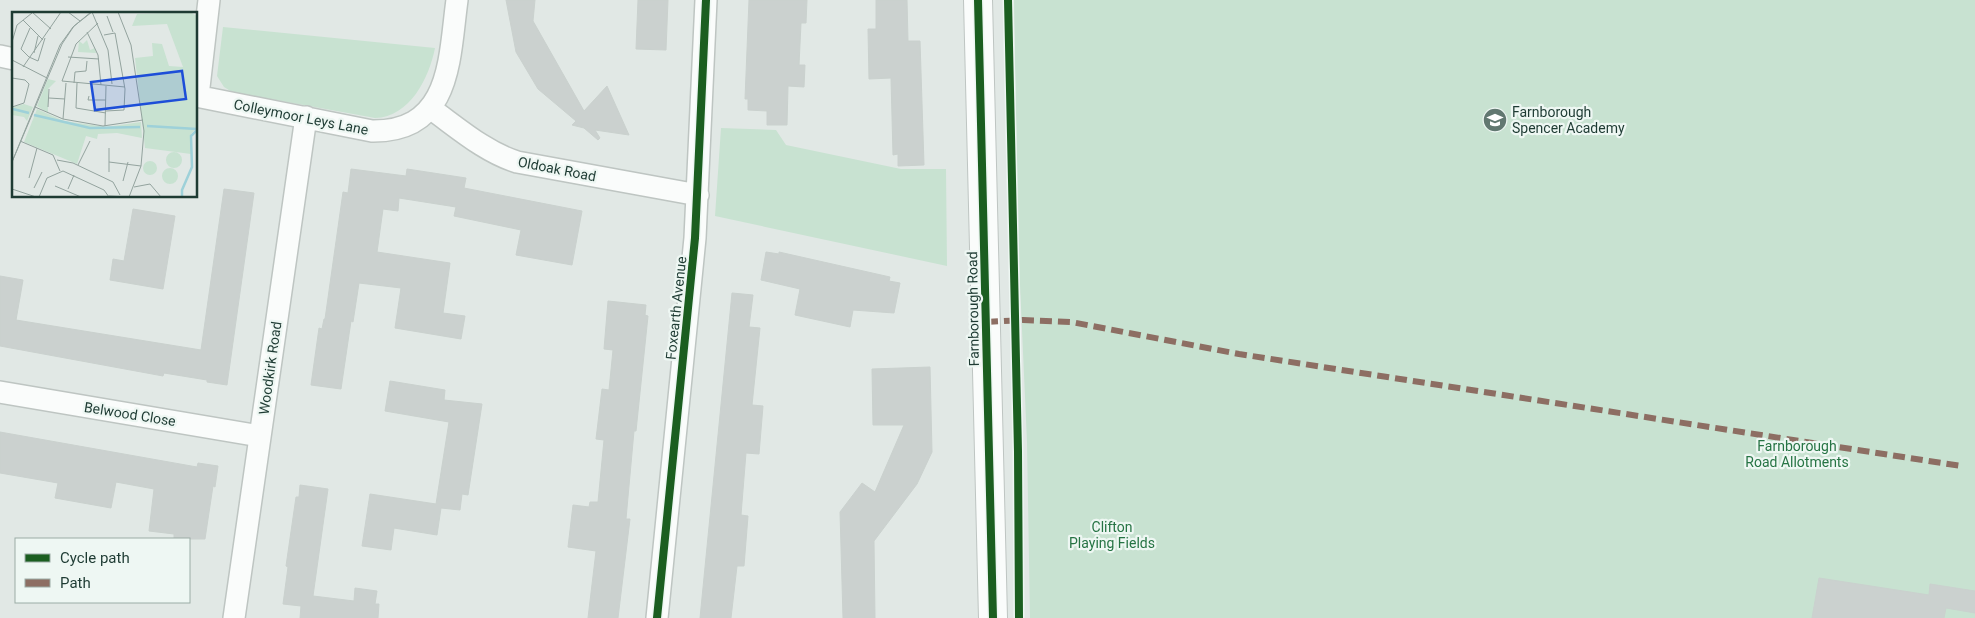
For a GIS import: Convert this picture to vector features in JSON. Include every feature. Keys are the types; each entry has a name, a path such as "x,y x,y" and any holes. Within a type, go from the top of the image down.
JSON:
{"street":[{"path":"198,88 209,0"},
{"path":"430,108 438,99 448,67 457,0"},
{"name":"Foxearth Avenue","path":"657,618 695,238 706,0"},
{"name":"Farnborough Road","path":"978,0 993,618"},
{"name":"Colleymoor Leys Lane","path":"198,96 372,131 396,129 415,122 430,108"},
{"name":"Oldoak Road","path":"430,108 488,150 501,157 517,162 698,195"},
{"name":"Woodkirk Road","path":"234,618 306,118"},
{"name":"Belwood Close","path":"0,392 260,436"}],"green space":[{"path":"1014,0 1975,0 1975,618 1030,618 1027,442 1018,240"},
{"path":"223,27 435,48 428,71 416,94 398,111 387,116 375,118 232,92 224,87 217,76"},
{"path":"721,128 776,130 786,145 901,169 946,169 947,266 715,216"}],"building":[{"path":"506,0 535,0 533,21 584,111 607,86 629,135 595,130 600,138 598,140 584,128 572,125 576,121 538,89 516,52"},
{"path":"638,0 668,0 666,50 636,49"},
{"path":"749,0 807,0 806,23 801,23 799,65 805,65 804,87 788,86 787,125 767,125 767,111 748,110 748,99 745,99"},
{"path":"876,0 907,0 908,41 920,41 924,165 898,166 898,154 893,155 891,78 869,79 868,29 876,29"},
{"path":"351,169 406,176 407,169 466,178 464,188 582,211 572,265 516,255 521,230 454,216 456,207 399,198 398,211 383,209 377,252 450,263 443,313 465,316 461,339 395,328 401,288 359,283 353,322 351,321 341,389 311,385 319,328 322,329 325,319 343,192 348,193"},
{"path":"224,189 254,193 227,385 164,373 163,376 0,346 0,276 23,280 16,320 201,350"},
{"path":"133,209 175,216 163,289 110,280 113,259 124,261"},
{"path":"766,252 779,254 779,252 890,277 889,281 900,283 894,313 853,310 850,327 795,315 800,289 761,280"},
{"path":"732,293 753,295 749,327 760,328 752,405 763,406 759,454 746,453 741,515 748,516 744,566 737,566 731,618 700,618"},
{"path":"608,301 646,305 645,315 648,316 636,431 634,431 626,519 630,519 618,618 588,618 596,551 568,547 573,505 589,507 590,502 598,502 604,440 596,439 602,389 609,390 613,350 604,349"},
{"path":"930,367 932,452 917,484 874,541 875,618 843,618 840,512 862,483 875,492 904,425 873,425 872,369"},
{"path":"390,381 445,390 444,400 482,404 468,495 462,494 460,510 441,508 437,535 394,528 391,550 362,546 370,494 436,504 449,422 385,411"},
{"path":"0,432 197,467 198,463 218,466 205,539 174,538 174,534 149,531 154,489 116,482 111,508 55,498 58,483 0,473"},
{"path":"300,485 328,489 313,596 354,601 355,588 377,591 375,604 379,604 378,618 300,618 301,606 283,604 288,567 286,566 296,497 299,497"},
{"path":"1819,578 1929,595 1930,584 1975,591 1975,613 1946,608 1944,618 1812,618"}],"marked path":[{"path":"986,322 1023,320 1071,322 1239,354 1961,466"}],"cycle path":[{"path":"657,618 695,238 706,0"},
{"path":"978,0 993,618"},
{"path":"1008,0 1018,451 1019,618"}],"place":[{"name":"Farnborough Spencer Academy","path":"1495,120"}],"park label":[{"name":"Farnborough Road Allotments","path":"1797,454"},
{"name":"Clifton Playing Fields","path":"1112,536"}]}
